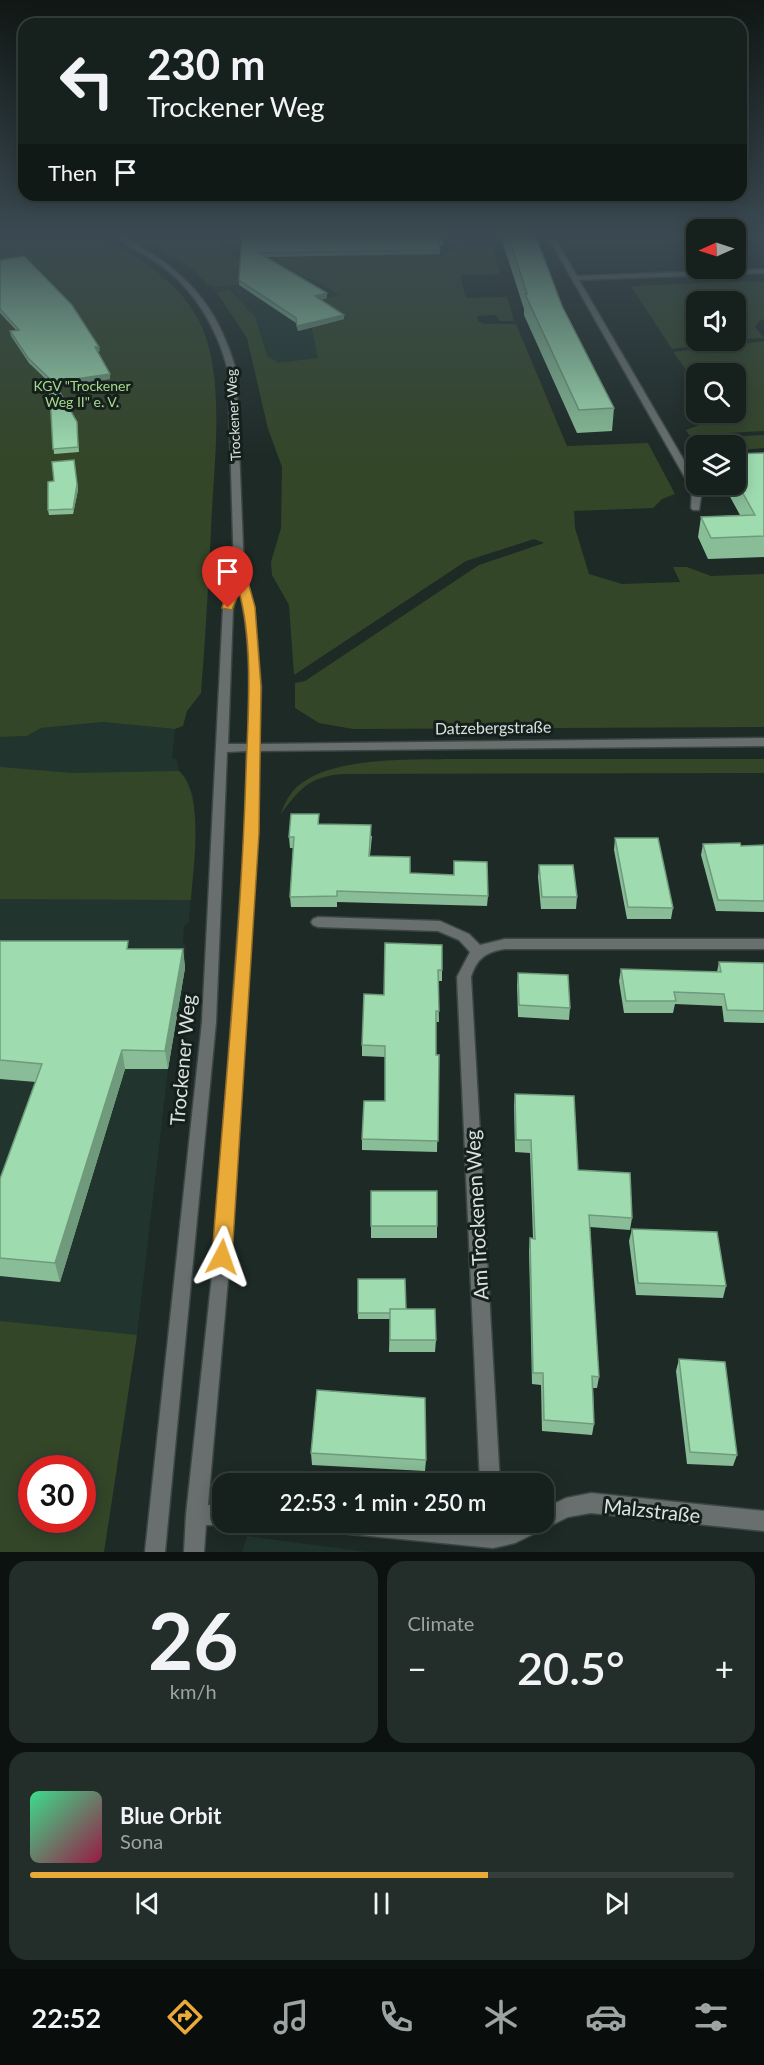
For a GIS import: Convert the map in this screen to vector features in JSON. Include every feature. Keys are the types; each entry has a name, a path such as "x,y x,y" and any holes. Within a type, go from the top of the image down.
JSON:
{"street":[{"name":"Trockener Weg","path":"194,1552 223,1245 251,833 255,687 249,607 239,571 232,370 227,346 209,309"},
{"path":"594,309 697,490 696,508"},
{"name":"Trockener Weg","path":"155,1552 209,1022 228,608 239,571"},
{"name":"Datzebergstraße","path":"222,748 764,742"},
{"path":"318,921 440,926 464,937 477,951 506,944 764,944"},
{"name":"Am Trockenen Weg","path":"477,951 469,960 464,977 489,1473"},
{"name":"Malzstraße","path":"554,1514 566,1508 591,1503 764,1521"},
{"path":"196,1515 212,1515"}],"shaded area":[{"path":"248,309 331,309 322,324 318,358 292,363 278,363 267,355 254,317"},
{"path":"103,722 175,729 172,758 177,760 179,771 186,778 193,795 195,822 189,922 184,926 185,968 168,1069 137,1335 104,1552 0,1552 0,737 27,736 41,728"},
{"path":"247,1536 306,1544 366,1552 242,1552"}],"green space":[{"name":"KGV \"Trockener Weg II\" e. V.","path":"0,309 192,309 207,341 215,388 216,414 201,693 187,711 183,726 175,729 103,722 41,728 27,736 0,737"},
{"path":"228,309 248,309 255,317 267,355 278,363 318,358 310,319 322,324 344,319 329,309 511,309 514,321 500,321 496,315 477,316 478,321 484,324 516,324 567,446 648,443 675,494 662,499 653,508 574,511 575,528 589,574 622,584 680,582 673,567 687,567 711,576 764,574 764,727 353,729 319,723 295,708 295,683 305,681 479,565 544,543 534,539 466,561 294,675 289,605 272,575 271,562 281,528 282,467 268,429 247,338"},
{"path":"646,309 686,309 686,347 672,349"},
{"path":"746,309 764,309 764,319 759,321 755,327 764,338 746,339"},
{"path":"764,341 764,431 689,435 686,430 704,423 746,423 746,363 686,363 686,370 673,352 746,351 746,343"},
{"path":"764,435 764,448 746,450 746,436"},
{"path":"450,759 764,759 764,773 342,774 321,778 305,786 280,815 293,791 307,780 325,771 367,762"},
{"path":"0,767 72,773 179,771 187,782 195,814 196,832 191,900 0,899"},
{"path":"0,1321 137,1335 104,1552 0,1552"}],"building":[{"path":"0,309 75,309 99,347 95,347 110,374 54,382 77,422 78,447 53,449 49,378 28,358 10,331 19,330"},
{"path":"283,309 335,309 344,315 297,326 296,318"},
{"path":"532,309 564,309 614,408 579,410"},
{"path":"764,453 764,536 711,538 701,517 755,515 744,495 746,495 746,454"},
{"path":"74,460 77,484 73,509 48,510 48,482 54,481 52,462"},
{"path":"291,814 319,814 318,824 371,825 369,856 410,857 410,873 454,875 454,861 487,862 488,896 337,891 337,896 290,897 294,837 289,837"},
{"path":"615,838 658,838 673,908 628,907"},
{"path":"740,843 741,846 764,845 764,901 718,900 703,844"},
{"path":"539,865 573,865 577,897 542,897"},
{"path":"0,941 128,941 127,949 183,949 165,1051 122,1050 55,1263 0,1258 0,1179 42,1064 0,1060"},
{"path":"385,943 442,945 442,970 438,970 439,1011 436,1011 436,1055 439,1055 438,1141 362,1139 364,1101 385,1101 385,1046 362,1045 364,994 384,995"},
{"path":"719,962 764,963 764,1011 727,1010 724,994 674,992 676,1001 626,1001 621,969 721,972"},
{"path":"518,973 568,975 570,1008 519,1005"},
{"path":"515,1094 574,1096 578,1170 630,1173 632,1218 589,1215 599,1377 592,1376 594,1424 544,1420 543,1373 533,1373 530,1238 535,1239 531,1140 516,1140"},
{"path":"371,1191 437,1191 437,1226 371,1226"},
{"path":"632,1229 717,1232 726,1286 638,1283"},
{"path":"358,1279 405,1279 406,1309 390,1309 390,1313 358,1313"},
{"path":"390,1309 435,1309 436,1340 390,1340"},
{"path":"679,1359 725,1362 737,1455 690,1452"},
{"path":"317,1390 425,1398 426,1460 311,1453"}],"route":[{"path":"222,1257 251,833 255,687 249,607 239,571 228,608"}]}
